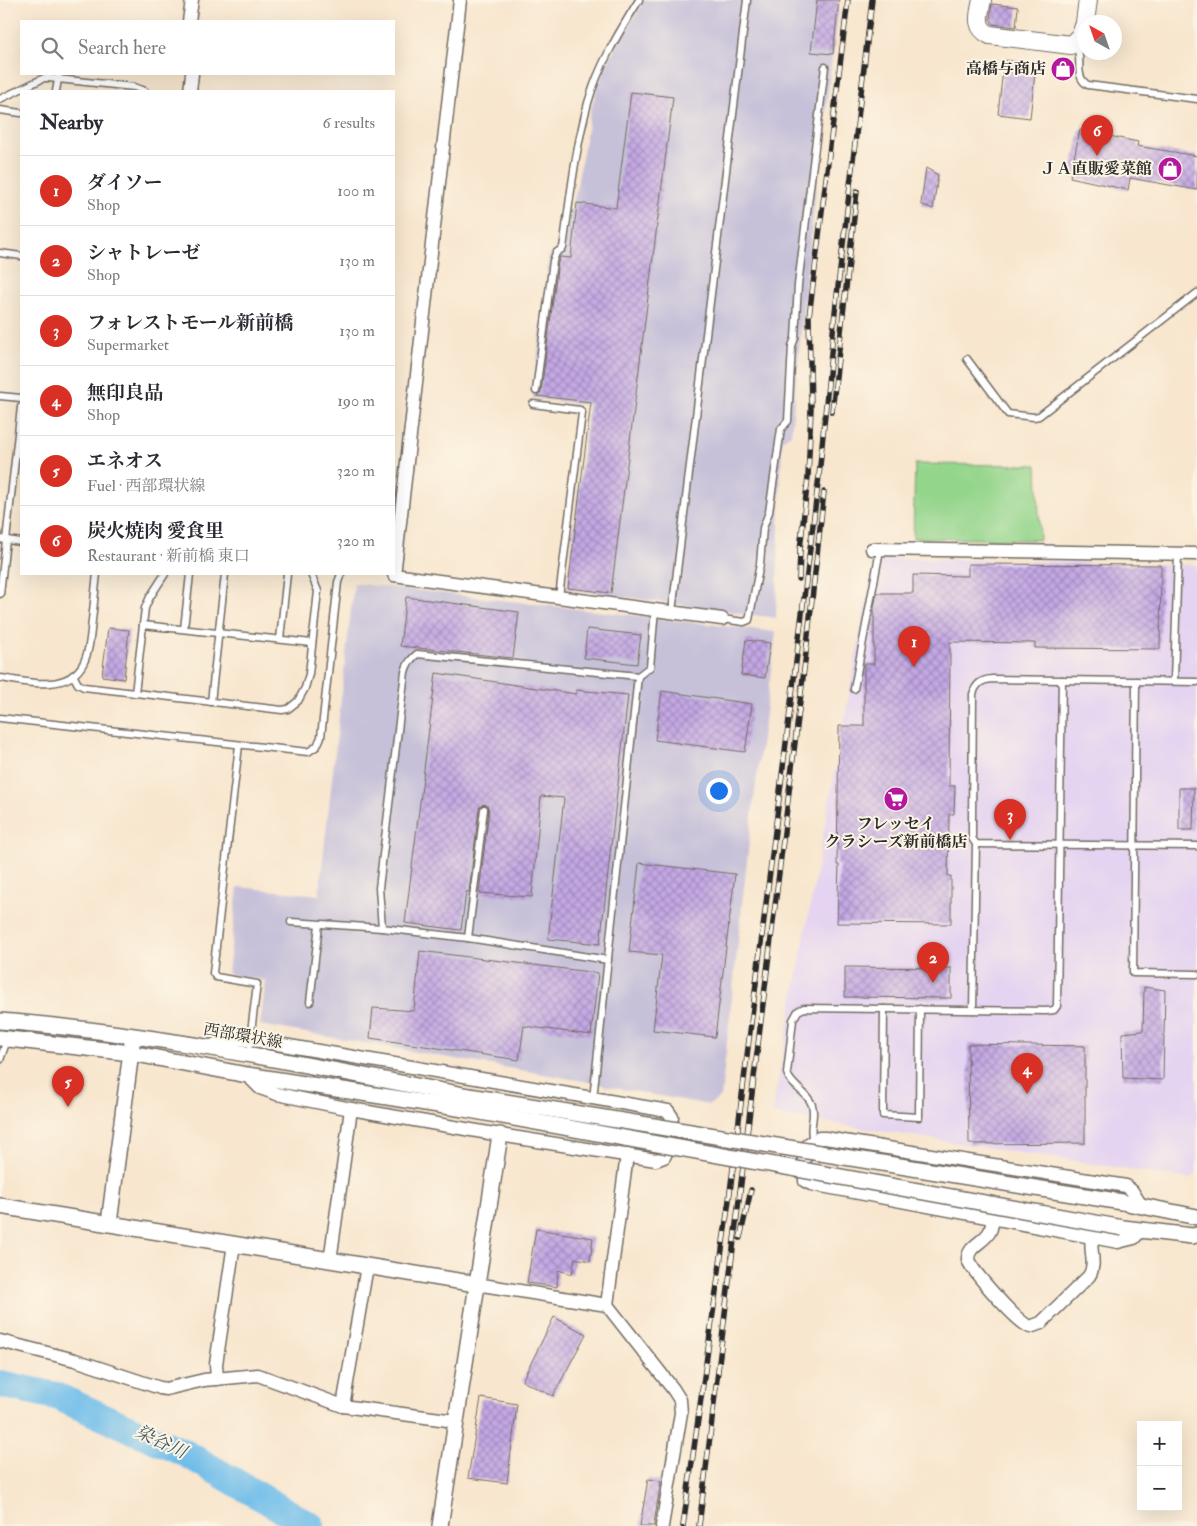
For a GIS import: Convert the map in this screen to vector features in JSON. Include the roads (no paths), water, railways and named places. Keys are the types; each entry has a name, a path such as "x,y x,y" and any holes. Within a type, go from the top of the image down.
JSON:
{"main road":[{"path":"982,0 979,24 984,32 990,35 1063,45 1074,43 1077,40"},
{"path":"1086,15 1088,0"}],"street":[{"path":"189,20 192,0"},
{"path":"395,541 460,0"},
{"path":"190,90 192,75"},
{"path":"876,550 1197,554"},
{"path":"395,575 722,619"},
{"name":"西部環状線","path":"4,1021 133,1035 209,1048 467,1103"},
{"path":"109,1223 133,1035"},
{"path":"4,1038 131,1053 247,1075 467,1103 1122,1202 1197,1217"},
{"path":"209,1048 214,1043 222,1041 250,1040 668,1111 672,1116 664,1157 656,1160 500,1136 277,1094 260,1088 247,1075"},
{"path":"467,1103 1123,1228 1197,1235"},
{"path":"330,1260 351,1109"},
{"path":"440,1526 500,1136"},
{"path":"1141,1230 1134,1238 1118,1242 812,1184 804,1181 804,1158 808,1144 813,1140 825,1138 1126,1186 1132,1191 1142,1207"},
{"path":"607,1305 627,1155"},
{"path":"0,1206 607,1305 680,1400 681,1413 662,1526"},
{"path":"993,1218 990,1231 970,1250 967,1256 968,1260 1006,1308 1024,1325 1030,1328 1041,1323 1089,1276 1094,1268 1090,1245 1092,1237"},
{"path":"216,1379 216,1364 234,1244"},
{"path":"343,1406 368,1266"},
{"path":"0,1341 75,1360 160,1388 166,1389 216,1379 258,1375 343,1406 455,1421"}],"lane":[{"path":"536,391 553,261 556,253 563,248 580,135 588,102 607,56 639,0"},
{"path":"672,612 747,0"},
{"path":"1074,43 1080,53 1079,72 1085,84 1197,99"},
{"path":"722,619 744,622 749,620 760,564 763,528 769,512 781,429 788,420 798,285 825,67"},
{"path":"56,90 58,76"},
{"path":"0,99 44,78 58,76 134,87 142,90"},
{"path":"0,110 20,113"},
{"path":"0,253 20,256"},
{"path":"967,359 1008,414 1040,416 1197,293"},
{"path":"0,396 20,398"},
{"path":"533,404 580,410 582,413 559,597"},
{"path":"0,590 3,540 20,414"},
{"path":"3,540 20,542"},
{"path":"854,689 876,550"},
{"path":"1174,681 1178,554"},
{"path":"0,678 48,684 61,682 73,676 83,664 87,655 97,575"},
{"path":"135,693 143,625 148,602 164,575"},
{"path":"184,629 190,575"},
{"path":"211,702 225,575"},
{"path":"280,639 287,575"},
{"path":"73,676 78,684 84,687 282,710 294,705 306,688 312,643 318,591 314,578 311,575"},
{"path":"0,718 304,752 311,751 321,737 338,582 341,575"},
{"path":"382,928 379,888 407,664 412,658 417,654 638,676 650,667 655,609"},
{"path":"143,625 312,643"},
{"path":"593,1099 638,676"},
{"path":"973,1010 976,844 972,838 974,689 979,683 987,679 1197,682"},
{"path":"813,1140 810,1134 811,1103 789,1079 787,1073 793,1020 796,1014 804,1008 1046,1011 1054,1010 1057,1006 1062,680"},
{"path":"1136,681 1134,973 1197,974"},
{"path":"239,745 214,973 216,977 257,984 250,1040"},
{"path":"468,938 484,809"},
{"path":"976,844 1197,846"},
{"path":"291,922 382,928 468,938 608,960"},
{"path":"310,1002 319,925"},
{"path":"884,1009 883,1115 919,1117 920,1009"},
{"path":"0,1060 4,1038"}],"waterway":[{"name":"染谷川","path":"0,1384 56,1396 185,1453 311,1526"}],"railway":[{"path":"799,579 800,550 808,477 811,409 809,317 848,0"},
{"path":"683,1526 729,1200 789,719 819,476 835,312 872,0"},
{"path":"832,412 857,191"},
{"path":"699,1526 824,492"},
{"path":"740,1238 751,1190"}],"place":[{"name":"高橋与商店","path":"1063,69"},
{"name":"炭火焼肉 愛食里","path":"1097,156"},
{"name":"ＪＡ直販愛菜館","path":"1170,169"},
{"name":"ダイソー","path":"914,667"},
{"name":"フレッセイ クラシーズ新前橋店","path":"896,799"},
{"name":"フォレストモール新前橋","path":"1010,840"},
{"name":"シャトレーゼ","path":"933,983"},
{"name":"無印良品","path":"1027,1094"},
{"name":"エネオス","path":"68,1107"}]}
